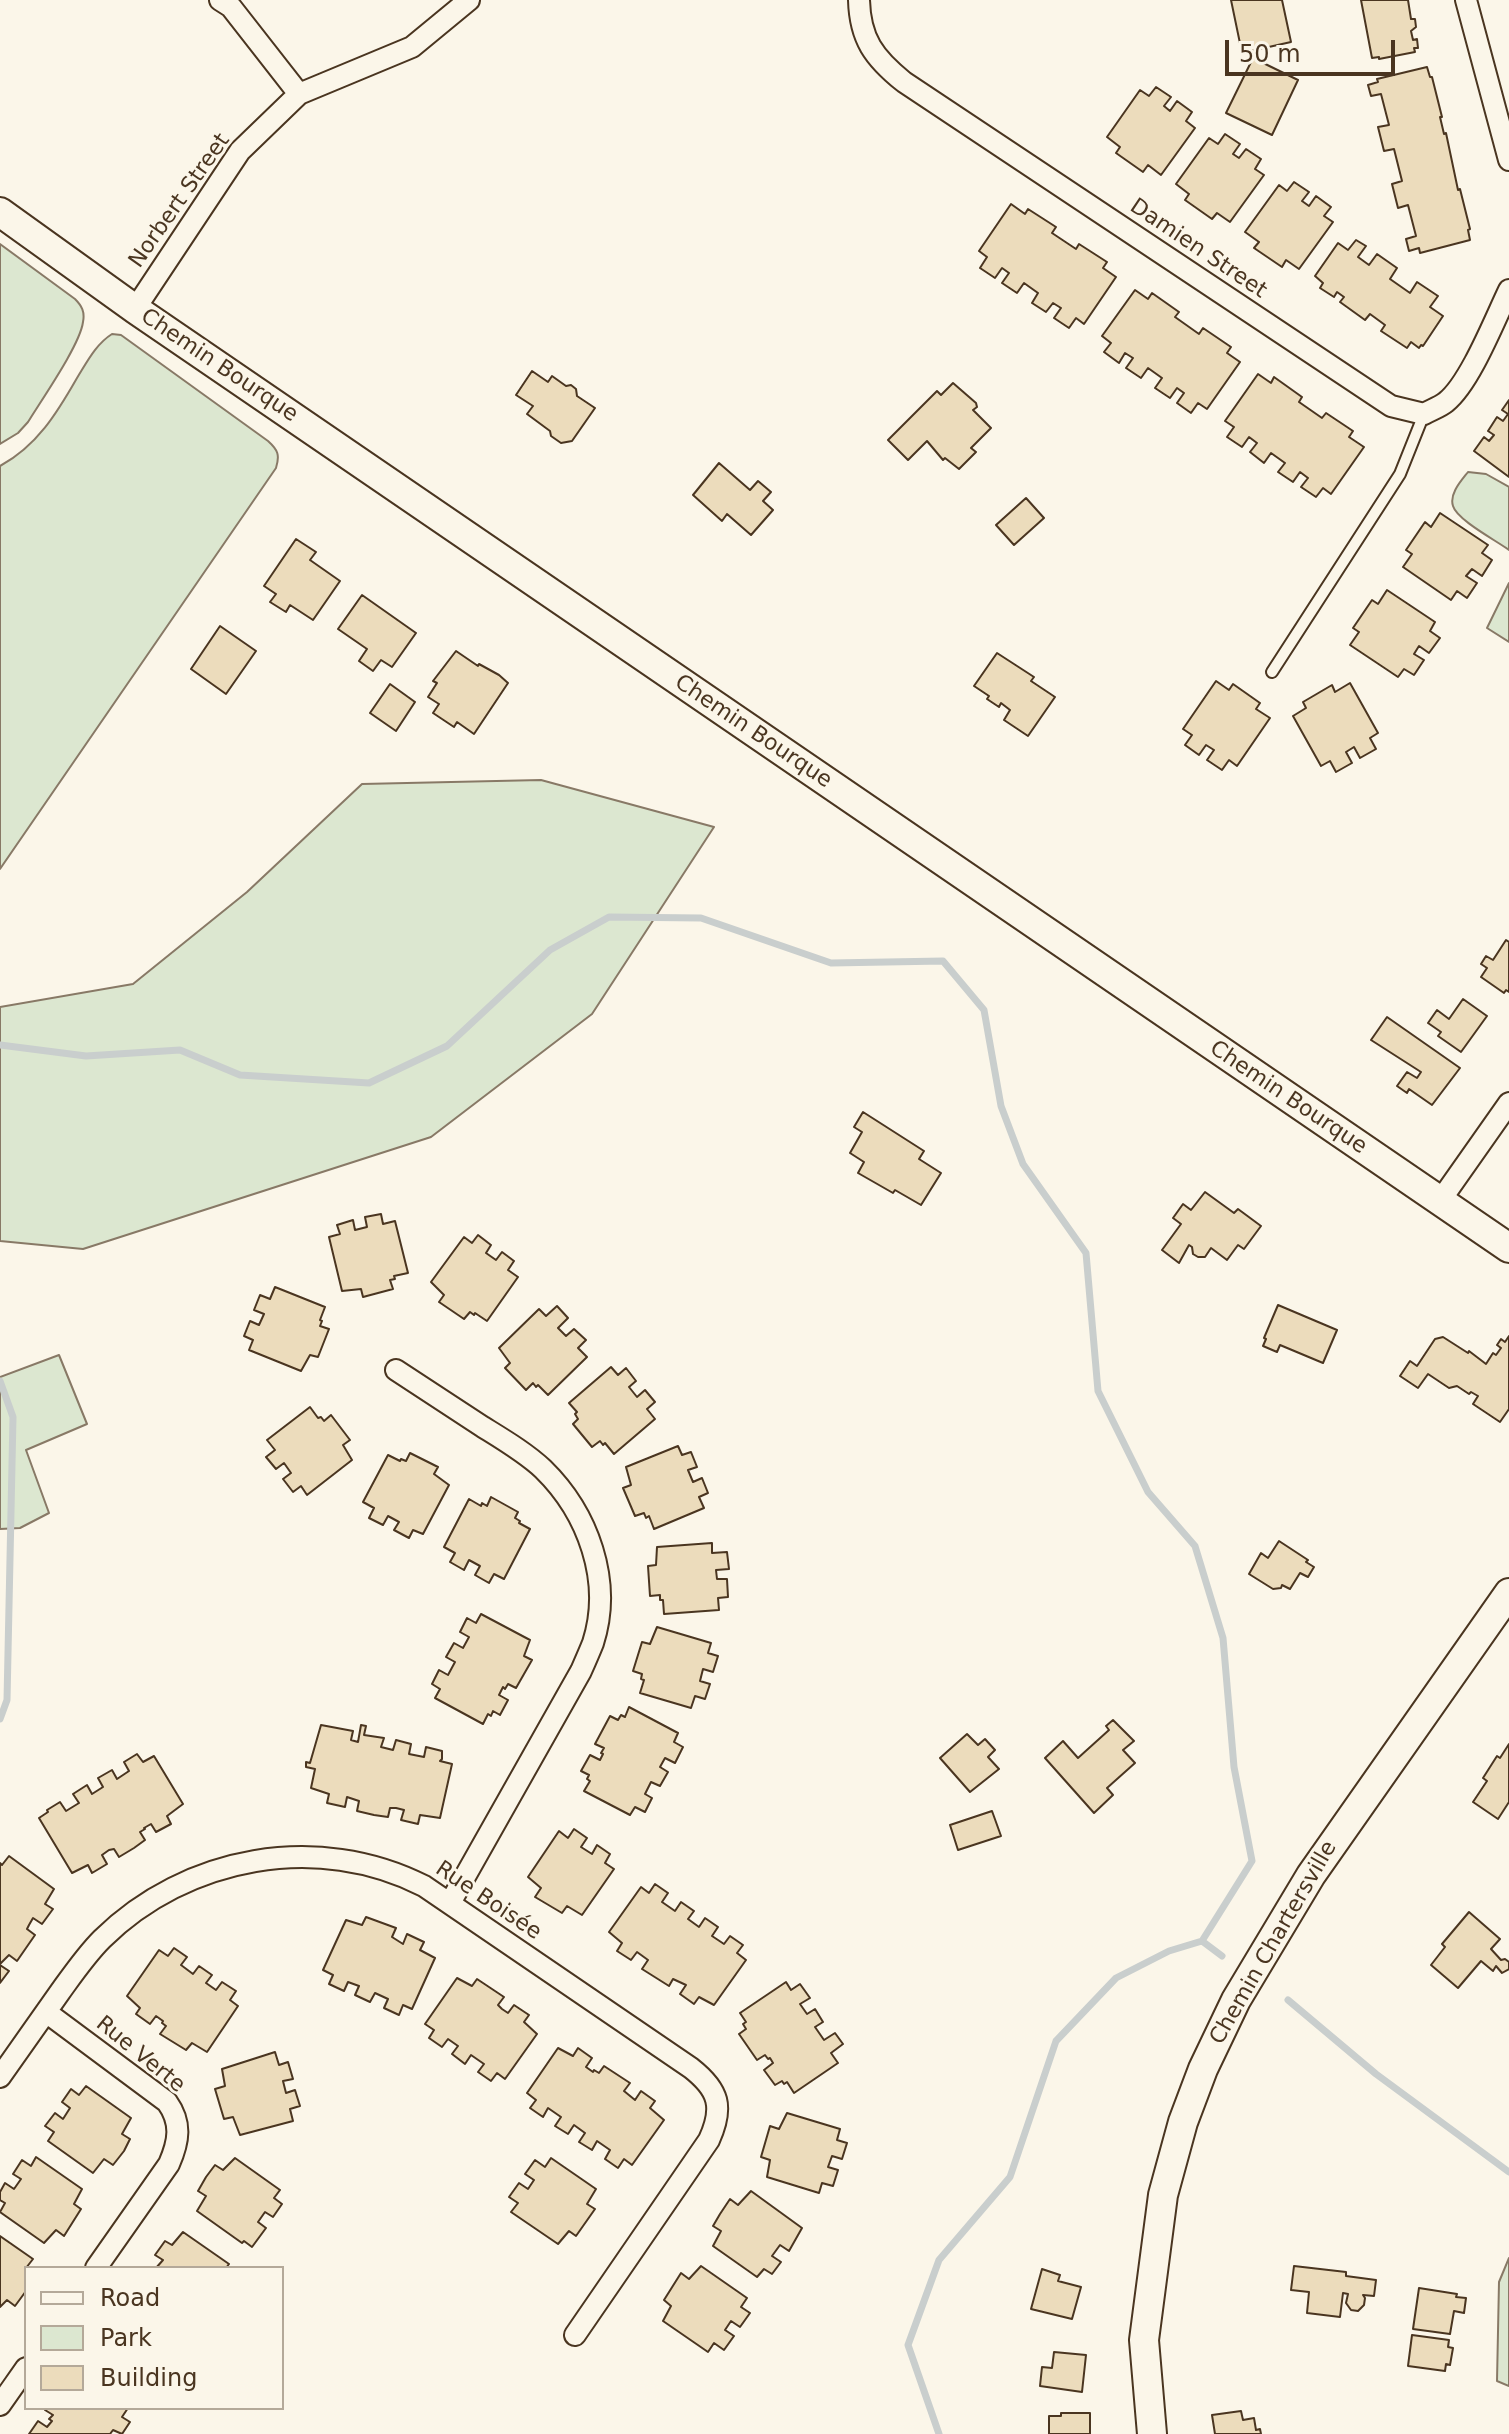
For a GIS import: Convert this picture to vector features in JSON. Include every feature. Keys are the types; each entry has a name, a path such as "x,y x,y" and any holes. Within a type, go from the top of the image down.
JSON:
{"street":[{"path":"220,0 231,7 299,94"},
{"name":"Norbert Street","path":"135,309 240,151 299,94 412,47 469,0"},
{"name":"Damien Street","path":"859,0 860,19 868,44 883,65 904,82 1391,406 1424,414"},
{"path":"1466,0 1509,160"},
{"name":"Chemin Bourque","path":"0,212 135,309 1509,1248"},
{"path":"1424,414 1445,403 1456,392 1479,353 1509,290"},
{"path":"1440,1201 1509,1103"},
{"path":"396,1370 541,1467 573,1505 594,1552 599,1581 599,1609 593,1641 581,1671 450,1903"},
{"name":"Chemin Chartersville","path":"1152,2434 1144,2340 1159,2224 1183,2122 1203,2069 1236,2000 1311,1875 1505,1606"},
{"name":"Rue Boisée","path":"0,2077 100,1940 122,1921 191,1879 264,1858 291,1856 369,1864 410,1878 691,2068 703,2077 717,2100 719,2113 709,2140 575,2335"},
{"name":"Rue Verte","path":"46,2012 167,2102 175,2113 178,2126 176,2148 169,2164 97,2266"},
{"path":"0,2405 24,2371"}],"lane":[{"path":"1272,672 1400,474 1424,414"}],"green space":[{"path":"0,244 75,299 84,315 75,344 28,422 18,433 0,444"},
{"path":"112,334 121,335 268,441 278,456 276,468 0,869 0,466 25,449 45,428 92,354"},
{"path":"1468,472 1486,474 1509,487 1509,550 1456,512 1452,501 1454,492"},
{"path":"1509,583 1509,642 1487,628"},
{"path":"541,780 714,827 592,1014 431,1137 83,1249 0,1241 0,1007 133,984 247,892 362,784"},
{"path":"59,1355 87,1424 26,1450 49,1513 20,1528 0,1529 0,1377"},
{"path":"1509,2258 1509,2386 1497,2381 1499,2282"}],"building":[{"path":"1231,0 1282,0 1291,42 1242,53"},
{"path":"1361,0 1408,0 1411,19 1415,19 1416,27 1411,31 1413,40 1417,39 1415,52 1372,58"},
{"path":"1253,58 1298,80 1272,135 1226,113"},
{"path":"1427,67 1470,229 1470,240 1420,253 1419,248 1409,251 1406,239 1416,236 1408,205 1398,208 1392,184 1402,181 1394,149 1384,151 1378,127 1389,125 1381,94 1371,96 1368,85 1378,82 1377,79"},
{"path":"1156,87 1171,97 1164,106 1170,111 1177,101 1192,112 1186,121 1195,128 1161,175 1148,165 1143,172 1116,153 1120,147 1107,137 1140,90 1149,96"},
{"path":"1225,134 1240,144 1233,154 1239,158 1246,149 1261,159 1255,169 1264,175 1230,222 1217,213 1212,219 1185,200 1189,194 1176,184 1209,138 1218,144"},
{"path":"1294,182 1309,192 1302,201 1309,206 1316,196 1331,207 1324,216 1333,222 1299,269 1286,260 1282,267 1254,248 1259,242 1245,232 1279,185 1287,191"},
{"path":"1011,204 1025,214 1028,209 1056,227 1052,233 1076,249 1079,244 1107,262 1103,268 1116,277 1084,324 1076,318 1069,328 1054,318 1061,308 1053,303 1046,312 1032,303 1038,293 1024,283 1017,293 1002,283 1009,273 1002,268 995,278 980,268 987,257 979,251"},
{"path":"1356,240 1366,246 1358,257 1369,265 1377,254 1397,268 1390,279 1410,293 1417,282 1438,296 1430,307 1443,316 1423,346 1419,348 1411,342 1407,348 1381,331 1385,325 1370,314 1365,320 1340,302 1344,297 1337,292 1334,297 1320,288 1323,283 1315,276 1338,243 1348,250"},
{"path":"1135,290 1148,299 1152,293 1179,312 1175,317 1199,334 1203,328 1231,347 1227,353 1240,362 1207,409 1198,403 1191,413 1177,403 1184,393 1177,388 1170,398 1155,388 1162,378 1148,368 1141,378 1126,368 1133,358 1125,353 1119,363 1104,352 1111,343 1102,336"},
{"path":"532,371 548,382 552,376 566,386 571,385 576,389 577,396 595,408 572,441 561,443 551,436 550,431 527,414 533,406 516,395"},
{"path":"1258,374 1271,383 1274,377 1302,397 1299,402 1322,418 1326,413 1353,431 1349,437 1364,447 1331,494 1323,488 1316,497 1301,487 1308,478 1300,472 1293,482 1278,472 1285,463 1271,453 1264,463 1250,452 1257,443 1249,437 1242,447 1227,437 1234,427 1225,421"},
{"path":"953,383 976,403 977,407 973,410 991,428 971,448 976,452 959,469 945,458 943,460 927,441 908,460 888,440 937,391 941,395"},
{"path":"1509,400 1509,477 1474,451 1484,437 1489,441 1494,435 1488,431 1497,417 1503,421 1508,414 1502,410"},
{"path":"719,463 750,490 758,481 771,492 763,501 773,510 751,535 727,514 722,521 693,495"},
{"path":"1026,498 1044,518 1014,545 996,525"},
{"path":"1440,513 1488,545 1482,553 1492,560 1482,576 1472,569 1466,576 1477,583 1467,598 1457,591 1451,600 1403,567 1412,554 1406,550 1425,522 1431,527"},
{"path":"296,539 316,552 310,560 340,581 313,620 290,605 286,612 270,602 276,594 264,586"},
{"path":"1387,590 1435,622 1430,631 1440,638 1429,653 1419,646 1414,654 1424,660 1414,675 1404,669 1398,677 1350,645 1359,632 1353,628 1372,600 1378,604"},
{"path":"362,595 416,633 392,667 381,660 373,671 359,661 367,649 338,629"},
{"path":"220,626 256,651 226,694 191,669"},
{"path":"456,651 508,683 474,734 457,722 454,727 433,713 439,704 428,697 437,683 433,681"},
{"path":"997,653 1034,677 1031,681 1055,697 1028,736 1004,720 1010,710 1001,703 999,707 987,699 989,696 974,686"},
{"path":"1216,681 1229,690 1233,684 1260,703 1256,709 1270,718 1237,766 1229,760 1222,770 1207,760 1214,750 1206,745 1199,755 1185,745 1192,735 1183,729"},
{"path":"1350,683 1378,733 1370,738 1376,749 1360,758 1354,747 1346,752 1352,763 1336,772 1330,761 1321,766 1293,716 1306,708 1303,702 1332,685 1335,692"},
{"path":"390,684 415,702 396,731 370,713"},
{"path":"1506,940 1509,942 1509,992 1506,990 1504,993 1481,977 1487,968 1481,964 1486,956 1493,960"},
{"path":"1463,999 1487,1016 1461,1052 1438,1036 1441,1032 1428,1023 1437,1010 1449,1019"},
{"path":"1387,1017 1460,1068 1432,1105 1409,1089 1407,1093 1397,1086 1407,1072 1417,1078 1421,1072 1371,1040"},
{"path":"863,1112 924,1151 919,1159 941,1173 921,1205 858,1173 864,1162 850,1153 862,1132 854,1127"},
{"path":"1205,1192 1234,1213 1238,1209 1261,1226 1244,1249 1238,1245 1227,1260 1211,1248 1205,1257 1198,1257 1189,1245 1179,1263 1162,1250 1181,1224 1173,1218 1183,1204 1191,1210"},
{"path":"381,1214 383,1224 395,1221 408,1273 390,1280 393,1289 363,1297 361,1289 342,1291 329,1237 340,1234 337,1225 353,1220 355,1230 367,1227 365,1217"},
{"path":"478,1235 491,1245 486,1253 496,1260 502,1252 514,1261 508,1270 518,1277 487,1321 470,1312 464,1319 439,1302 444,1295 431,1282 464,1237 472,1243"},
{"path":"275,1287 325,1307 320,1326 329,1329 318,1357 310,1355 301,1371 249,1350 253,1340 244,1336 250,1321 259,1325 264,1314 254,1310 260,1295 270,1299"},
{"path":"1278,1305 1337,1330 1323,1363 1280,1345 1277,1352 1263,1346"},
{"path":"557,1306 568,1318 558,1328 566,1336 574,1329 586,1340 578,1348 587,1357 548,1395 533,1383 526,1390 505,1368 510,1363 499,1348 539,1309 546,1316"},
{"path":"1509,1336 1509,1409 1500,1422 1473,1404 1478,1396 1471,1392 1469,1394 1457,1386 1449,1388 1428,1374 1418,1388 1400,1376 1410,1361 1417,1366 1435,1339 1443,1337 1486,1364 1493,1353 1496,1355 1501,1348 1497,1345 1501,1339 1505,1342"},
{"path":"611,1367 618,1375 626,1368 636,1381 629,1387 637,1397 645,1390 655,1402 647,1409 655,1419 614,1454 600,1441 592,1447 573,1424 578,1419 577,1412 569,1403"},
{"path":"310,1407 324,1421 331,1415 350,1440 343,1445 352,1460 307,1495 301,1486 293,1492 283,1479 291,1473 284,1463 276,1469 266,1457 275,1450 267,1440"},
{"path":"678,1446 682,1455 691,1452 697,1467 688,1470 693,1482 702,1478 708,1493 699,1497 704,1508 654,1529 649,1516 646,1518 644,1513 635,1516 623,1488 631,1485 626,1467"},
{"path":"410,1453 438,1467 434,1474 449,1485 423,1534 413,1530 409,1538 394,1530 399,1522 388,1516 383,1525 369,1518 374,1508 363,1502 388,1455 406,1461"},
{"path":"491,1497 518,1512 515,1518 530,1529 504,1579 494,1574 489,1583 475,1575 480,1566 469,1560 464,1570 450,1562 455,1553 444,1547 469,1499 487,1506"},
{"path":"1279,1541 1314,1567 1308,1577 1300,1573 1290,1589 1282,1585 1273,1589 1249,1574 1261,1553 1268,1558"},
{"path":"712,1543 712,1553 727,1552 729,1569 716,1570 717,1579 727,1579 728,1597 718,1598 719,1610 664,1614 660,1595 650,1596 648,1566 656,1565 657,1547"},
{"path":"481,1614 530,1640 524,1656 532,1660 516,1688 508,1684 505,1689 503,1687 499,1695 508,1700 500,1715 493,1711 483,1724 435,1698 440,1689 432,1684 439,1670 448,1675 455,1662 446,1657 454,1643 463,1648 469,1637 460,1632 467,1618 476,1623"},
{"path":"657,1627 711,1643 708,1653 718,1656 713,1672 703,1669 700,1681 710,1684 705,1699 695,1696 691,1708 640,1693 644,1680 641,1679 642,1674 633,1671 642,1642 650,1644"},
{"path":"629,1707 678,1733 674,1742 683,1747 675,1763 665,1758 660,1767 668,1772 660,1786 651,1782 645,1794 652,1798 645,1812 635,1807 630,1815 584,1791 590,1781 587,1779 589,1775 581,1771 590,1755 600,1760 604,1748 595,1744 610,1716 618,1720 621,1715 625,1717"},
{"path":"1113,1720 1134,1741 1123,1750 1135,1763 1107,1788 1113,1795 1094,1813 1045,1758 1063,1741 1078,1758 1109,1730 1106,1726"},
{"path":"321,1725 353,1731 351,1740 358,1742 361,1725 366,1726 364,1735 384,1738 381,1747 393,1750 396,1740 411,1744 409,1754 424,1757 426,1747 442,1751 440,1761 452,1764 440,1818 420,1815 418,1824 401,1820 404,1810 396,1808 390,1808 388,1817 357,1811 359,1801 347,1797 345,1807 327,1803 329,1794 311,1788 315,1769 306,1767 306,1762 310,1763"},
{"path":"967,1734 978,1745 985,1739 995,1750 988,1757 999,1769 970,1792 940,1758"},
{"path":"1509,1744 1509,1802 1498,1819 1473,1802 1487,1781 1483,1778"},
{"path":"137,1754 143,1762 154,1756 183,1804 167,1816 171,1824 156,1832 151,1824 144,1828 140,1832 145,1840 134,1848 119,1857 114,1849 109,1850 102,1855 107,1864 92,1873 88,1865 72,1873 39,1818 60,1802 66,1811 79,1803 73,1794 87,1785 92,1794 103,1787 98,1778 112,1770 117,1779 129,1771 124,1762"},
{"path":"992,1811 1001,1836 958,1850 950,1825"},
{"path":"574,1829 587,1838 581,1847 592,1854 597,1845 610,1854 605,1863 614,1869 582,1915 567,1906 562,1913 535,1897 541,1888 528,1877 559,1831 568,1838"},
{"path":"9,1856 54,1889 45,1904 53,1909 42,1924 33,1918 27,1929 35,1935 17,1961 9,1955 0,1964 0,1863 2,1865"},
{"path":"655,1884 668,1893 662,1902 675,1911 681,1902 694,1911 688,1919 699,1927 705,1918 718,1927 712,1936 724,1944 730,1936 743,1945 737,1953 746,1960 714,2005 699,1997 694,2004 680,1994 686,1985 673,1979 669,1986 642,1969 648,1960 637,1952 631,1960 617,1951 622,1943 609,1932 641,1887 649,1893"},
{"path":"1469,1912 1500,1939 1491,1949 1501,1960 1509,1962 1509,1969 1502,1973 1496,1966 1493,1971 1481,1961 1458,1988 1431,1965 1445,1947 1442,1944"},
{"path":"366,1917 396,1928 392,1937 403,1944 407,1934 424,1942 420,1950 435,1958 412,2009 403,2005 399,2015 384,2008 388,1999 375,1993 370,2002 355,1995 359,1986 348,1982 344,1991 329,1984 333,1975 323,1970 346,1920 362,1925"},
{"path":"174,1948 187,1957 181,1965 193,1974 199,1966 212,1975 206,1983 216,1990 222,1982 236,1991 230,2000 238,2006 207,2052 192,2043 186,2050 160,2034 166,2026 163,2021 156,2016 150,2024 136,2014 140,2008 127,1996 159,1950 168,1956"},
{"path":"0,1965 9,1971 0,1983"},
{"path":"457,1978 472,1986 477,1979 504,1997 498,2005 502,2009 508,2013 514,2005 529,2015 524,2022 537,2034 505,2079 497,2073 491,2081 478,2072 484,2064 471,2055 465,2064 452,2054 458,2046 448,2039 442,2047 429,2038 434,2030 425,2024"},
{"path":"786,1982 791,1990 800,1984 810,1998 800,2004 807,2014 815,2009 823,2022 815,2027 824,2040 835,2033 843,2044 831,2053 838,2063 794,2093 787,2082 775,2085 764,2070 773,2063 770,2058 765,2055 757,2060 739,2034 746,2029 743,2024 746,2022 740,2013"},
{"path":"558,2048 573,2056 578,2048 592,2058 586,2067 593,2072 599,2073 604,2066 630,2083 624,2091 635,2100 641,2091 655,2101 650,2108 664,2120 632,2165 624,2159 618,2168 605,2159 610,2150 597,2141 592,2150 579,2142 585,2133 574,2125 568,2134 555,2126 561,2117 548,2108 543,2117 530,2108 536,2100 527,2093"},
{"path":"275,2052 279,2065 288,2062 293,2079 283,2081 286,2093 295,2090 300,2106 290,2109 293,2121 240,2135 233,2117 224,2119 215,2089 225,2086 222,2069"},
{"path":"86,2086 131,2118 122,2134 130,2139 124,2151 113,2165 104,2159 93,2173 48,2141 54,2132 45,2126 55,2113 63,2119 70,2108 62,2102 71,2089 79,2095"},
{"path":"787,2113 840,2129 837,2140 847,2143 842,2159 832,2156 828,2167 838,2170 833,2186 822,2183 819,2193 767,2177 770,2160 761,2157 770,2126 779,2129"},
{"path":"36,2157 82,2189 74,2204 81,2209 64,2236 56,2230 44,2243 0,2212 5,2203 0,2200 0,2192 5,2183 14,2189 21,2179 13,2174 22,2160 31,2166"},
{"path":"235,2158 280,2190 274,2198 282,2204 273,2217 265,2212 258,2222 266,2228 252,2247 197,2211 206,2196 198,2191 206,2177 215,2165 223,2170"},
{"path":"551,2158 596,2189 587,2204 595,2209 576,2236 569,2231 558,2244 511,2212 518,2203 509,2197 519,2183 528,2189 534,2180 525,2174 535,2160 545,2167"},
{"path":"751,2191 802,2228 789,2251 780,2245 772,2256 781,2262 772,2274 764,2269 757,2277 713,2246 721,2231 713,2226 730,2199 738,2205"},
{"path":"183,2232 229,2264 158,2266 163,2260 155,2255 165,2241 172,2245"},
{"path":"0,2236 33,2259 24,2266 24,2294 15,2306 7,2300 0,2307"},
{"path":"701,2266 747,2298 741,2307 750,2313 740,2327 731,2321 725,2330 734,2336 724,2350 714,2343 708,2352 663,2321 671,2306 664,2300 681,2273 689,2279"},
{"path":"1294,2266 1346,2272 1346,2276 1376,2280 1374,2296 1363,2295 1364,2305 1358,2311 1351,2310 1346,2303 1348,2294 1343,2293 1340,2317 1307,2313 1309,2292 1291,2290"},
{"path":"1042,2269 1060,2275 1058,2281 1081,2287 1072,2319 1031,2309"},
{"path":"1419,2288 1466,2298 1464,2313 1454,2311 1450,2334 1413,2329"},
{"path":"1412,2335 1449,2340 1448,2347 1453,2348 1450,2365 1446,2364 1445,2371 1408,2366"},
{"path":"1054,2352 1086,2355 1082,2392 1040,2386 1042,2367 1052,2368"},
{"path":"45,2410 127,2410 122,2417 130,2422 122,2434 113,2430 110,2434 29,2434 38,2421 47,2427 53,2415"},
{"path":"1241,2411 1243,2420 1254,2418 1256,2430 1260,2429 1261,2434 1215,2434 1212,2415"},
{"path":"1061,2413 1090,2413 1090,2434 1049,2434 1049,2416 1061,2416"}],"waterway":[{"path":"0,1045 86,1056 180,1050 240,1075 369,1083 447,1046 550,950 609,917 701,918 831,963 943,961 984,1010 1001,1106 1023,1164 1086,1253 1098,1391 1148,1492 1195,1546 1223,1638 1234,1767 1252,1861 1202,1941 1169,1951 1116,1978 1056,2041 1010,2177 939,2260 908,2345 939,2434"},
{"path":"0,1381 13,1417 7,1700 0,1719"},
{"path":"1202,1941 1222,1956"},
{"path":"1288,2000 1376,2074 1509,2172"}]}
